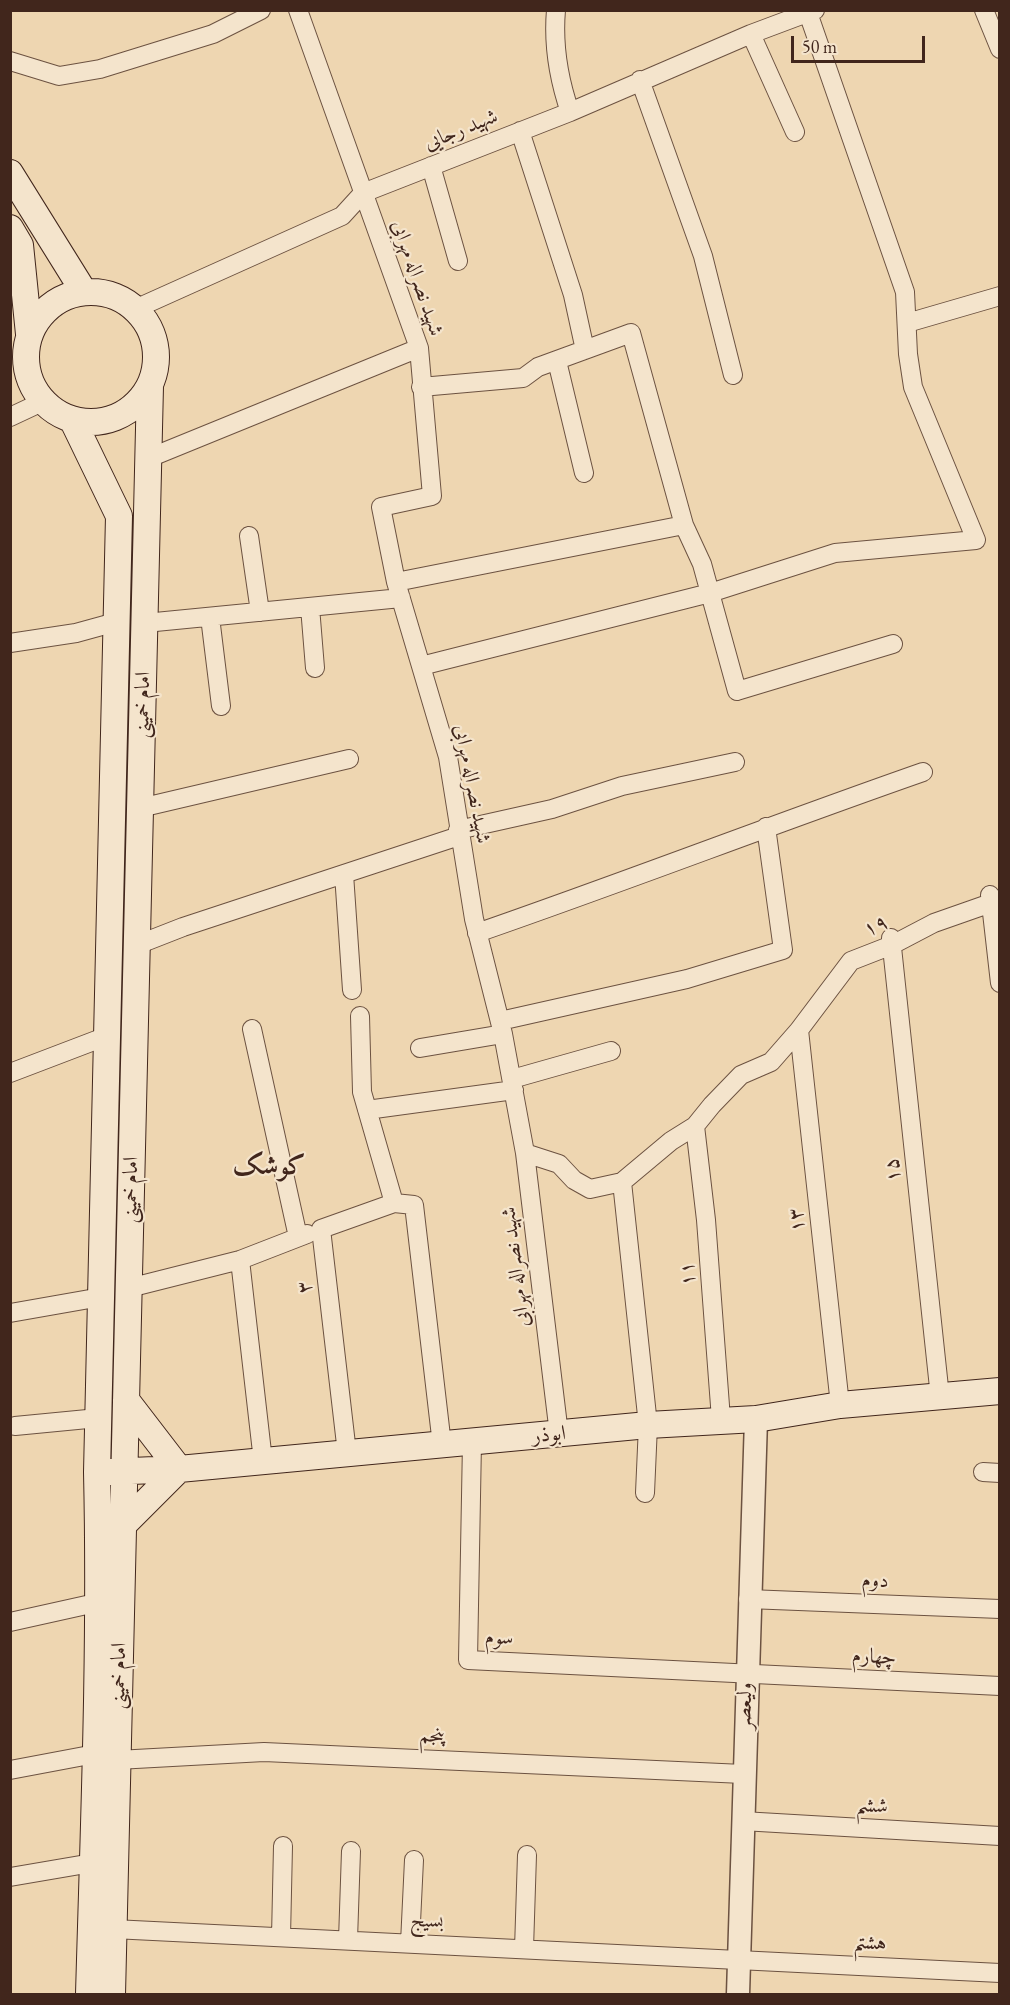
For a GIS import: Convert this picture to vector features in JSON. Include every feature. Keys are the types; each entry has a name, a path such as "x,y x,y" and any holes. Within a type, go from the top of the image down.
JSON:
{"main road":[{"path":"10,173 84,292"},
{"path":"10,228 20,245 29,334"},
{"path":"84,292 102,293 120,298 135,309 146,321 155,345 155,370 150,386 133,407 109,421 91,423 73,421 56,414 42,402 32,387 26,370 25,352 29,334 38,318 51,305 67,296 84,292"},
{"name":"امام خمینی","path":"89,1995 92,1863 106,1757 123,1525 150,386"},
{"name":"امام خمینی","path":"73,421 119,516 97,1472 113,1929 112,1995"},
{"name":"ابوذر","path":"97,1472 179,1469 648,1425 721,1419 756,1419 840,1405 999,1391"},
{"path":"123,1525 179,1469 126,1400"}],"street":[{"path":"10,62 59,76 100,69 213,34 261,10"},
{"name":"شهید نصراله مهرابی","path":"298,10 419,348 432,496 381,507 399,590 448,757 458,833 477,933 502,1028 513,1084 525,1153 559,1434"},
{"path":"556,10 555,27 560,84 570,112"},
{"path":"984,10 999,49"},
{"path":"421,666 710,593 835,553 976,540 913,387 906,292 810,11"},
{"name":"شهید رجایی","path":"135,309 342,216 363,193 570,112 640,80 810,11"},
{"path":"751,34 795,132"},
{"path":"640,80 703,256 733,375"},
{"path":"520,131 573,295 585,350"},
{"path":"431,166 458,261"},
{"path":"907,323 999,296"},
{"path":"421,387 523,378 538,367 631,333 684,525 702,564 737,691 892,645"},
{"path":"148,458 419,348"},
{"path":"556,360 584,473"},
{"path":"10,417 42,402"},
{"path":"145,623 310,607 399,590 684,525"},
{"path":"249,536 260,612"},
{"path":"310,607 315,668"},
{"path":"210,617 220,706"},
{"path":"10,643 76,633 116,621"},
{"path":"140,808 349,759"},
{"path":"137,945 183,927 344,874 458,833 552,809 622,786 735,762"},
{"path":"477,933 923,772"},
{"path":"420,1048 687,979 783,950 766,827"},
{"path":"344,874 352,990"},
{"path":"995,900 999,983"},
{"name":"۱۹","path":"622,1182 671,1141 695,1126 741,1076 771,1062 799,1030 851,961 891,941 995,900"},
{"name":"۱۵","path":"891,941 940,1397"},
{"path":"360,1016 362,1092 394,1203"},
{"path":"252,1029 298,1238"},
{"name":"۱۳","path":"799,1030 840,1405"},
{"path":"10,1073 107,1036"},
{"path":"367,1110 513,1084 611,1051"},
{"name":"۱۱","path":"695,1126 706,1220 721,1419"},
{"path":"525,1153 559,1164 574,1180 590,1189 622,1182 648,1425 645,1492"},
{"path":"129,1288 240,1260 394,1203 414,1205 442,1444"},
{"name":"۳","path":"321,1229 347,1453"},
{"path":"240,1260 263,1461"},
{"path":"10,1313 101,1297"},
{"path":"15,1426 98,1418"},
{"path":"721,1419 755,1452"},
{"name":"ولیعصر","path":"738,1995 748,1599 756,1419"},
{"name":"سوم","path":"472,1442 468,1660 746,1672"},
{"name":"دوم","path":"748,1599 999,1609"},
{"path":"10,1622 100,1602"},
{"name":"چهارم","path":"746,1672 999,1686"},
{"name":"پنجم","path":"10,1770 106,1757 264,1752 743,1774"},
{"name":"ششم","path":"742,1821 999,1836"},
{"path":"281,1937 283,1846"},
{"path":"348,1940 351,1851"},
{"path":"524,1948 527,1855"},
{"path":"411,1943 414,1860"},
{"path":"10,1877 92,1863"},
{"name":"بسیج","path":"113,1929 738,1959"},
{"name":"هشتم","path":"738,1959 999,1973"}],"district":[{"name":"کوشک","path":"269,1167"}]}
